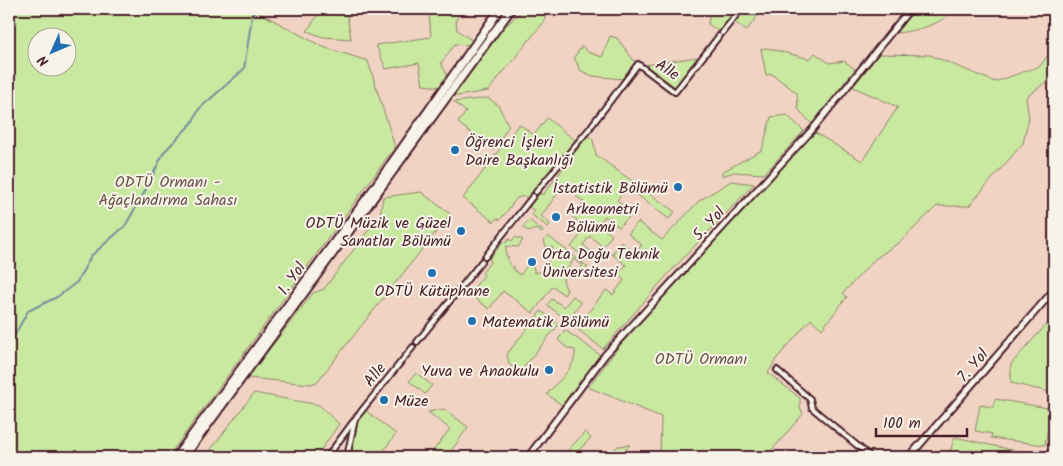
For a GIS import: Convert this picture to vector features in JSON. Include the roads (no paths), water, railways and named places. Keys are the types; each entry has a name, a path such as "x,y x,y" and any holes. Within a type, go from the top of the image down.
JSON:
{"main road":[{"name":"1. Yol","path":"176,457 235,382 437,106 511,9"},
{"name":"1. Yol","path":"437,106 499,10"},
{"name":"1. Yol","path":"184,457 235,382"}],"street":[{"name":"Alle","path":"536,192 591,126 638,64 675,92 741,9"},
{"name":"5. Yol","path":"528,457 605,355 800,144 910,9"},
{"path":"417,342 533,196"},
{"name":"7. Yol","path":"909,457 1054,290"},
{"name":"Alle","path":"327,457 384,381 414,347"},
{"path":"777,370 810,398 812,408 872,457"},
{"name":"Alle","path":"347,457 354,420"}],"waterway":[{"path":"9,345 28,311 57,297 77,282 91,256 125,226 164,152 192,123 199,109 244,69 252,16 255,9"}],"place":[{"name":"Öğrenci İşleri Daire Başkanlığı","path":"455,150"},
{"name":"İstatistik Bölümü","path":"678,187"},
{"name":"Arkeometri Bölümü","path":"556,217"},
{"name":"ODTÜ Müzik ve Güzel Sanatlar Bölümü","path":"461,231"},
{"name":"Orta Doğu Teknik Üniversitesi","path":"532,262"},
{"name":"ODTÜ Kütüphane","path":"432,273"},
{"name":"Matematik Bölümü","path":"472,321"},
{"name":"Yuva ve Anaokulu","path":"549,370"},
{"name":"Müze","path":"384,400"}],"park label":[{"name":"ODTÜ Ormanı - Ağaçlandırma Sahası","path":"168,190"},
{"name":"ODTÜ Ormanı","path":"701,358"}]}
